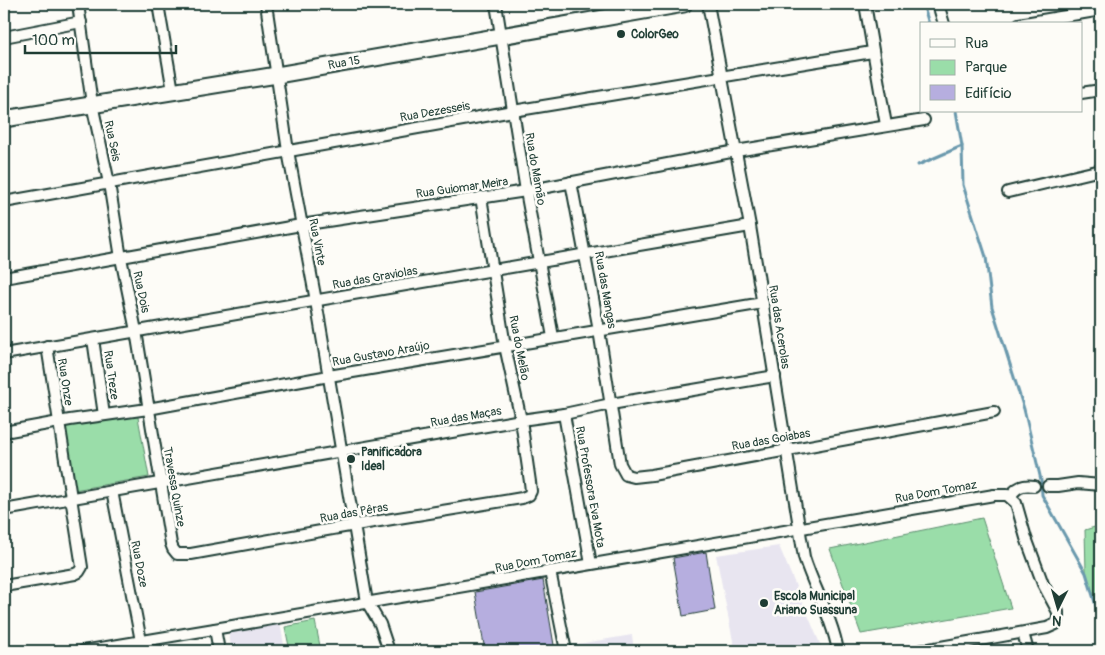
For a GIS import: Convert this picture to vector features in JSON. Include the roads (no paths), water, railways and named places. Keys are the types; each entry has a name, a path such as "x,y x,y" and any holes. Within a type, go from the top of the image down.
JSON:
{"main road":[{"name":"Rua 15","path":"4,119 277,75 684,4"}],"street":[{"path":"78,4 92,104"},
{"path":"158,4 173,91"},
{"name":"Rua Vinte","path":"266,4 288,151 316,301 367,602"},
{"name":"Rua do Mamão","path":"496,4 526,191 553,338"},
{"name":"Rua das Acerolas","path":"708,4 750,226 799,529 809,573 825,607 838,651"},
{"path":"865,4 886,125"},
{"path":"938,4 943,22"},
{"path":"1031,22 1101,10"},
{"path":"4,37 81,22"},
{"name":"Rua Dezesseis","path":"4,202 513,112 872,52"},
{"path":"1082,93 1101,90"},
{"name":"Rua Seis","path":"92,104 109,183 121,258"},
{"name":"Rua Guiomar Meira","path":"4,278 301,225 526,191 736,151 924,120"},
{"path":"1008,192 1101,170"},
{"name":"Rua das Mangas","path":"571,182 600,330 610,404"},
{"name":"Rua do Melão","path":"481,197 505,346 521,420 531,490 529,495 522,498"},
{"name":"Rua das Graviolas","path":"4,354 750,226"},
{"name":"Rua Dois","path":"121,258 136,331 148,409"},
{"name":"Rua Gustavo Araújo","path":"4,432 763,303"},
{"name":"Rua Treze","path":"93,339 104,414"},
{"name":"Rua Onze","path":"4,586 75,574 80,572 82,567 47,346"},
{"name":"Rua das Maças","path":"112,491 775,376"},
{"name":"Rua das Goiabas","path":"610,404 620,464 623,473 631,477 652,475 994,412"},
{"name":"Travessa Quinze","path":"148,409 173,550 177,554 191,554"},
{"name":"Rua Professora Eva Mota","path":"564,414 591,564"},
{"path":"1048,486 1078,483 1101,485"},
{"path":"918,651 1023,633 1056,624 1058,612 1043,584 1026,538 1016,503 1010,497 1019,487 1034,486"},
{"path":"4,510 112,491"},
{"name":"Rua Doze","path":"112,491 141,641"},
{"name":"Rua Dom Tomaz","path":"83,651 367,602 473,586 550,571 994,495 1010,497"},
{"name":"Rua das Pêras","path":"191,554 522,498"},
{"path":"550,571 566,651"},
{"path":"367,602 380,624 389,651"},
{"path":"215,629 219,651"},
{"path":"1023,633 1028,651"}],"waterway":[{"path":"923,4 928,22"},
{"path":"956,112 962,146 963,185 986,257 992,307 1024,409 1041,480 1042,495 1086,573 1101,622"},
{"path":"918,165 962,146"}],"place":[{"name":"ColorGeo","path":"621,34"},
{"name":"Panificadora Ideal","path":"351,459"},
{"name":"Escola Municipal Ariano Suassuna","path":"764,603"}]}
